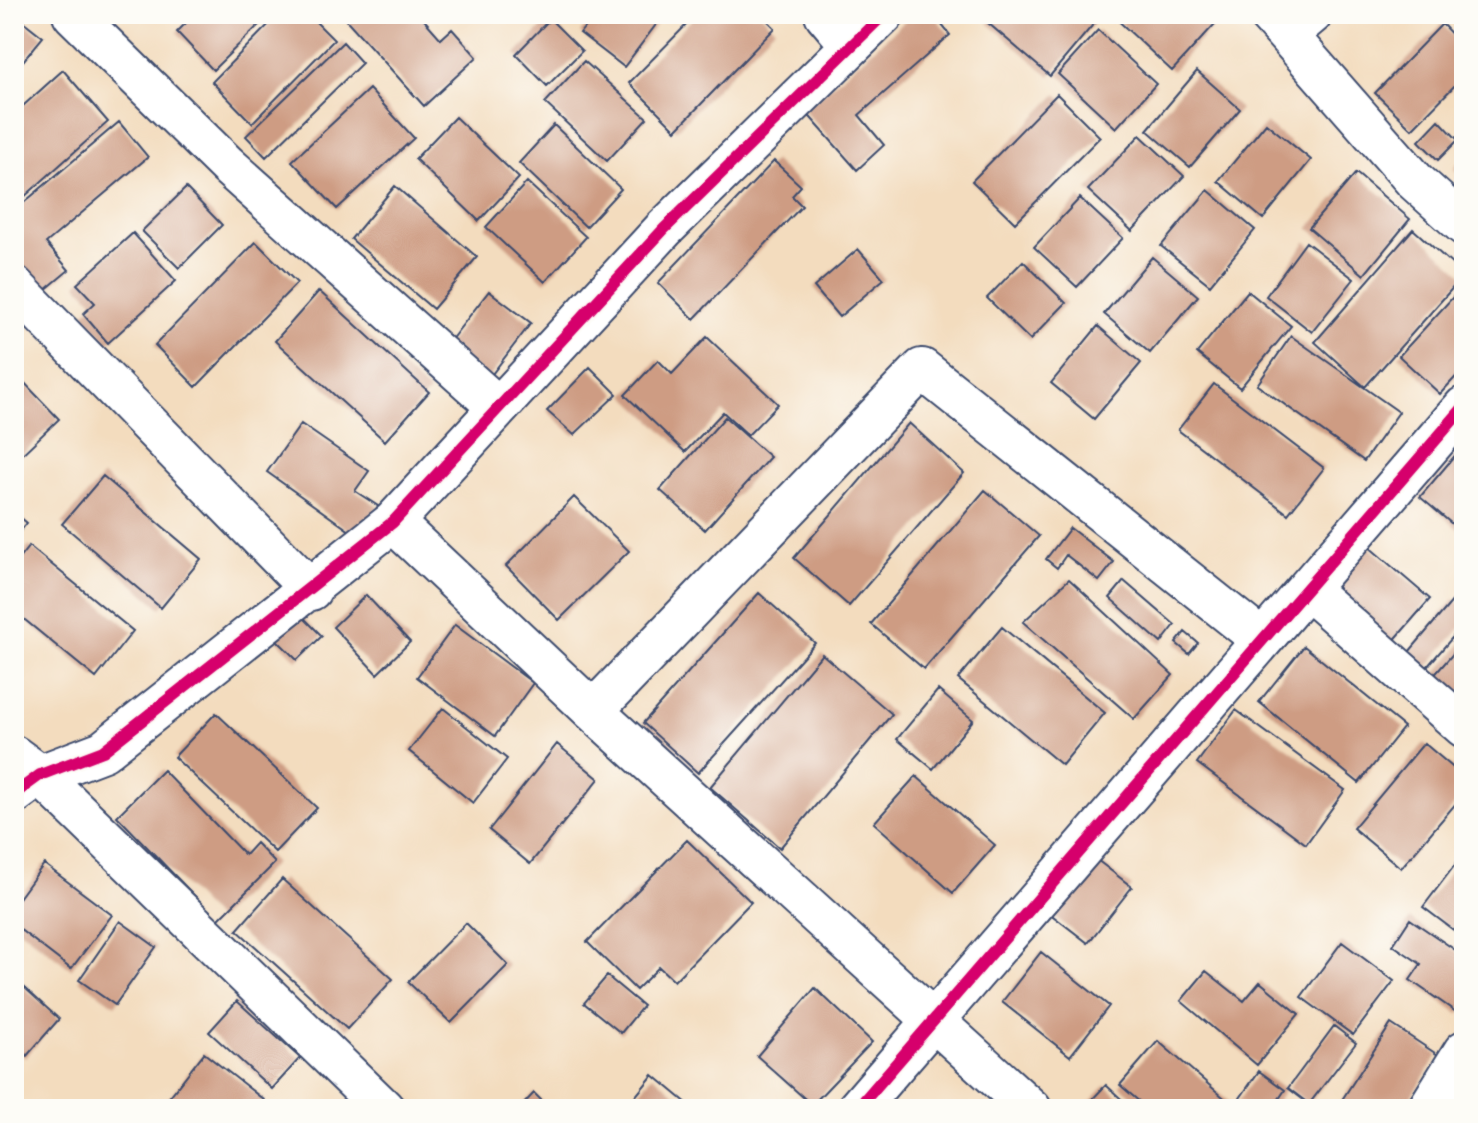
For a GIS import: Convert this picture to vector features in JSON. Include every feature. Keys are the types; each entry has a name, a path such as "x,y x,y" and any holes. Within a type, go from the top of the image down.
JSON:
{"street":[{"path":"73,14 227,165 498,407"},
{"path":"825,14 851,45"},
{"path":"23,775 103,751 311,590 393,522 664,229 884,14"},
{"path":"1289,21 1415,181 1464,225"},
{"path":"14,286 311,590"},
{"path":"593,711 922,369 1261,639"},
{"path":"857,1109 1464,407"},
{"path":"393,522 933,1024 1031,1109"},
{"path":"1307,589 1464,727"},
{"path":"23,775 384,1109"},
{"path":"1428,1109 1464,1051"}],"building":[{"path":"14,14 43,37 14,72"},
{"path":"195,14 270,14 213,70 177,32"},
{"path":"279,14 308,14 334,40 252,123 212,82"},
{"path":"341,14 419,14 441,39 452,29 477,57 424,106"},
{"path":"595,14 664,14 624,67 580,33"},
{"path":"697,14 761,14 775,28 676,130 629,83"},
{"path":"913,14 933,14 950,35 859,115 884,145 857,170 804,110"},
{"path":"995,14 1102,14 1050,76 988,23"},
{"path":"1111,14 1224,14 1172,71"},
{"path":"550,19 582,51 547,86 516,54"},
{"path":"1442,24 1464,47 1464,76 1412,129 1375,93"},
{"path":"1098,30 1156,84 1116,128 1058,74"},
{"path":"343,42 362,63 266,157 246,136"},
{"path":"584,61 647,118 607,161 545,103"},
{"path":"63,70 108,122 14,206 14,114"},
{"path":"1197,71 1240,109 1190,167 1147,130"},
{"path":"369,89 414,138 337,209 292,161"},
{"path":"1057,94 1100,137 1015,223 972,181"},
{"path":"455,117 519,178 479,221 415,159"},
{"path":"1439,120 1458,140 1438,160 1419,141"},
{"path":"119,122 148,157 46,243 69,270 39,295 14,265 14,211"},
{"path":"1266,123 1311,160 1263,219 1218,181"},
{"path":"554,125 621,189 586,227 519,163"},
{"path":"1140,135 1184,176 1132,231 1088,190"},
{"path":"1464,156 1464,178 1454,169"},
{"path":"774,161 801,186 792,196 802,206 694,319 658,283"},
{"path":"1356,173 1410,219 1364,275 1309,228"},
{"path":"527,182 586,237 545,282 486,227"},
{"path":"395,186 477,257 433,309 351,239"},
{"path":"186,188 222,225 179,268 142,231"},
{"path":"1208,190 1255,230 1210,285 1161,246"},
{"path":"1080,198 1123,238 1077,287 1034,247"},
{"path":"1413,229 1464,275 1365,387 1315,342"},
{"path":"133,233 176,281 108,343 83,314 95,303 77,284"},
{"path":"256,242 297,283 196,387 155,345"},
{"path":"1306,242 1354,279 1312,332 1266,296"},
{"path":"858,249 884,279 839,317 814,287"},
{"path":"1152,257 1198,296 1150,353 1104,314"},
{"path":"1023,261 1066,303 1030,340 987,298"},
{"path":"1464,285 1464,368 1440,394 1399,356"},
{"path":"319,291 429,392 385,441 275,341"},
{"path":"489,291 531,323 489,378 447,345"},
{"path":"1248,291 1291,326 1240,388 1197,353"},
{"path":"1098,326 1141,363 1094,419 1051,383"},
{"path":"1291,336 1399,412 1364,461 1257,385"},
{"path":"707,337 778,404 748,435 723,412 685,452 625,395 658,360 672,374"},
{"path":"590,367 617,394 574,435 547,411"},
{"path":"19,377 59,419 14,462 14,382"},
{"path":"1214,384 1324,468 1288,514 1178,430"},
{"path":"725,417 770,457 705,530 660,490"},
{"path":"909,423 964,473 849,606 794,558"},
{"path":"301,424 369,471 355,491 378,506 357,536 267,472"},
{"path":"1464,445 1464,534 1420,497"},
{"path":"103,476 201,559 161,608 62,524"},
{"path":"985,490 1039,536 924,669 871,624"},
{"path":"574,497 629,551 559,620 506,566"},
{"path":"14,512 27,523 14,539"},
{"path":"1070,528 1114,562 1099,581 1066,555 1057,568 1046,559"},
{"path":"29,546 133,631 96,678 14,611 14,565"},
{"path":"1368,546 1430,599 1391,644 1330,590"},
{"path":"1069,579 1173,675 1134,719 1023,622"},
{"path":"1124,581 1175,625 1161,643 1110,598"},
{"path":"759,593 815,643 698,773 643,723"},
{"path":"366,595 410,642 377,674 333,627"},
{"path":"1454,599 1464,608 1464,624 1427,667 1409,652"},
{"path":"299,613 322,636 297,660 274,637"},
{"path":"455,625 533,683 495,736 417,677"},
{"path":"1002,627 1105,713 1062,765 958,679"},
{"path":"1185,632 1198,643 1189,654 1176,643"},
{"path":"1464,641 1464,708 1431,679"},
{"path":"1304,646 1404,727 1359,783 1259,702"},
{"path":"822,654 892,714 780,848 710,787"},
{"path":"938,690 973,720 933,769 897,739"},
{"path":"443,708 507,759 473,803 409,751"},
{"path":"1236,710 1345,790 1306,844 1197,763"},
{"path":"216,713 317,808 275,852 174,757"},
{"path":"1424,743 1464,777 1464,794 1401,868 1353,828"},
{"path":"557,744 599,779 530,864 489,830"},
{"path":"163,770 245,855 256,843 275,863 218,920 117,816"},
{"path":"916,776 995,845 953,893 874,823"},
{"path":"687,840 751,902 674,981 659,967 636,990 587,942"},
{"path":"1088,853 1132,887 1088,943 1044,909"},
{"path":"1464,853 1464,938 1423,907"},
{"path":"44,864 112,915 71,969 14,925 14,905"},
{"path":"282,879 393,979 347,1029 237,930"},
{"path":"1410,919 1464,956 1464,1006 1459,1014 1410,980 1421,964 1393,945"},
{"path":"120,921 156,947 115,1005 79,980"},
{"path":"466,923 508,965 451,1023 408,982"},
{"path":"1342,942 1394,981 1353,1035 1301,997"},
{"path":"1041,952 1109,1006 1070,1056 1002,1002"},
{"path":"1206,971 1244,1001 1260,982 1299,1014 1257,1065 1181,1001"},
{"path":"607,976 643,1006 621,1033 584,1003"},
{"path":"14,978 59,1019 25,1058 14,1048"},
{"path":"815,988 872,1042 812,1105 757,1056"},
{"path":"237,1001 300,1058 272,1089 209,1032"},
{"path":"1391,1024 1438,1055 1403,1109 1336,1109"},
{"path":"1334,1026 1356,1043 1309,1104 1288,1088"},
{"path":"1158,1041 1237,1109 1148,1109 1120,1085"},
{"path":"204,1053 264,1100 257,1109 160,1109"},
{"path":"1259,1071 1285,1090 1272,1109 1250,1109 1238,1101"},
{"path":"653,1075 694,1109 625,1109"},
{"path":"1106,1085 1132,1109 1083,1109"},
{"path":"534,1093 550,1109 519,1109"}],"cycle path":[{"path":"14,794 40,775 103,751 393,522 664,229 884,14"},
{"path":"857,1109 1464,407"}]}
